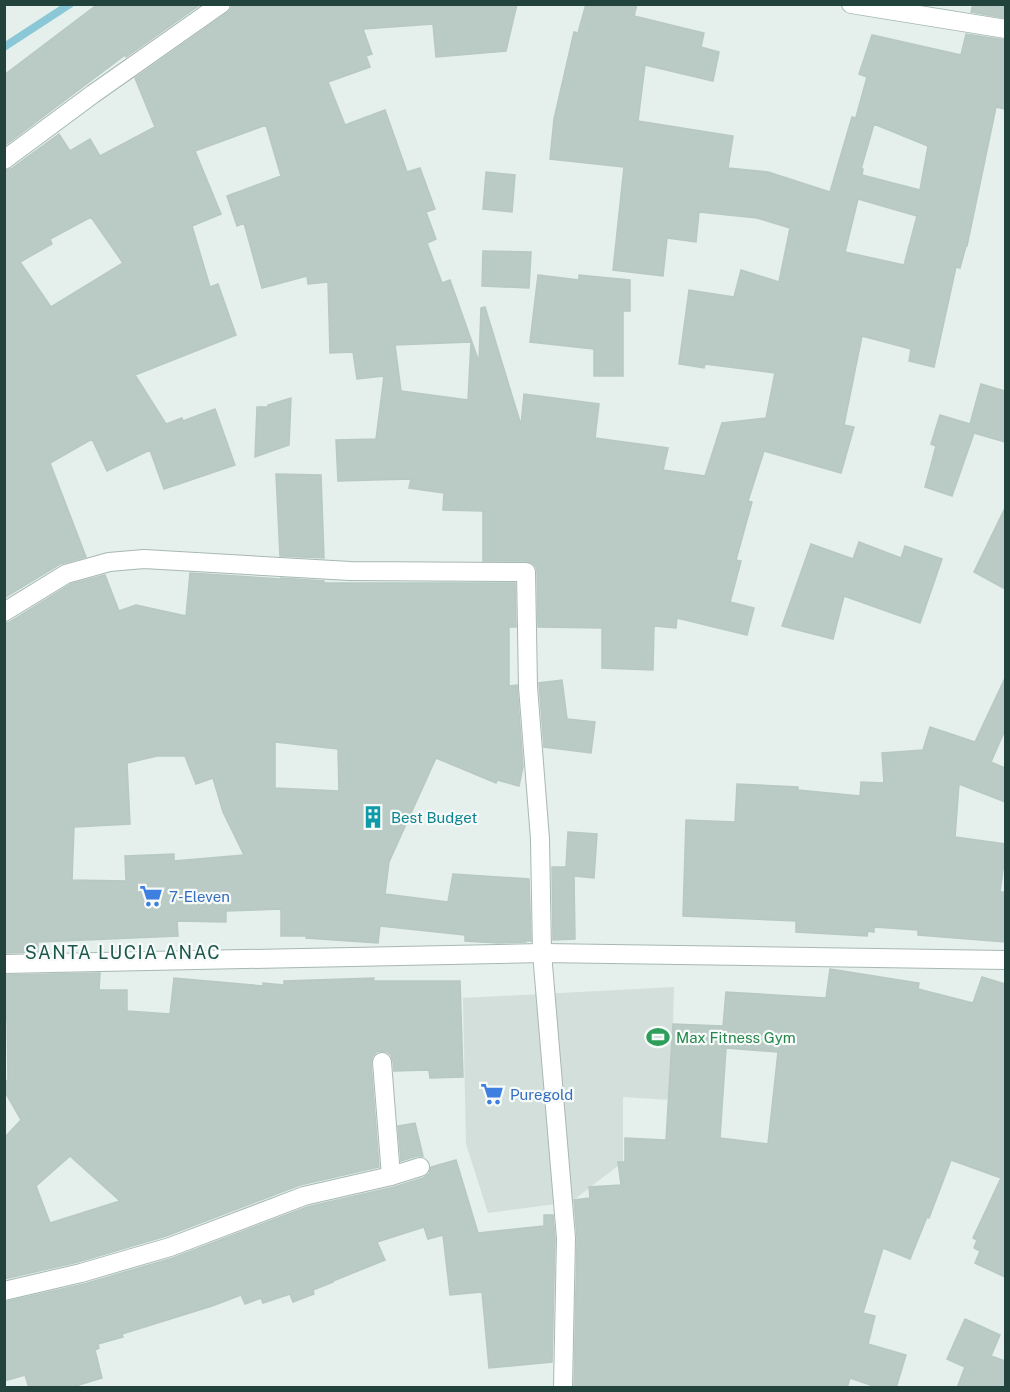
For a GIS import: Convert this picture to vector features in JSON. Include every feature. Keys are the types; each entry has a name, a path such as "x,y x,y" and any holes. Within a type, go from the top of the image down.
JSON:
{"street":[{"path":"850,4 1005,29"},
{"path":"4,160 212,7"},
{"path":"4,612 66,574 109,562 144,559 350,571 526,572 528,687 540,839 542,953 566,1238 562,1388"},
{"path":"4,964 542,953 1005,960"},
{"path":"382,1062 391,1176"},
{"path":"4,1291 81,1273 170,1247 304,1196 420,1167"}],"shaded area":[{"name":"Puregold","path":"674,987 671,1100 623,1097 623,1162 571,1202 488,1213 466,1144 463,998"}],"building":[{"path":"98,4 201,4 126,57 125,55 4,146 4,75"},
{"path":"232,4 517,4 506,51 436,57 433,24 363,29 372,54 366,56 370,67 328,82 345,125 385,110 407,172 420,168 435,209 426,212 436,239 427,243 442,283 450,280 479,362 481,308 485,307 521,425 524,394 599,404 595,438 668,448 663,470 705,476 722,423 766,418 775,373 705,364 704,368 679,364 689,290 734,297 741,270 779,282 790,228 757,218 699,212 696,242 667,238 663,276 613,270 624,167 550,159 554,119 574,32 578,33 586,4 637,4 634,16 704,33 701,47 719,52 713,81 645,65 638,121 733,136 728,168 768,172 830,192 852,117 862,120 856,117 867,77 859,74 872,35 961,55 966,34 1005,40 1005,109 996,107 967,246 960,268 956,267 934,367 909,361 911,349 862,336 844,425 854,427 841,473 764,451 748,501 752,502 736,560 741,561 730,602 754,608 747,635 677,618 676,628 654,626 653,670 602,668 602,628 538,627 537,572 532,563 483,561 483,511 443,510 444,493 409,488 411,479 338,481 336,440 376,439 384,376 357,379 353,352 330,353 328,282 308,284 307,276 262,288 244,223 237,226 227,196 281,176 266,125 195,151 221,214 192,226 210,287 218,284 236,335 135,375 166,424 182,418 183,421 215,409 235,465 164,489 150,450 107,471 92,439 50,463 86,557 60,564 4,598 4,171 11,169 59,134 70,151 90,139 100,156 155,127 135,78 231,9","holes":["874,124 928,146 920,190 862,175 863,169 861,169","858,199 917,216 904,265 845,252","91,217 123,263 51,307 20,262 52,244 50,239","471,342 468,400 401,391 395,345"]},
{"path":"973,4 1005,4 1005,18 971,12"},
{"path":"486,172 515,175 512,212 483,209"},
{"path":"483,251 531,252 529,288 482,286"},
{"path":"538,275 579,280 579,275 630,280 630,311 623,311 623,376 594,376 594,349 530,342"},
{"path":"981,384 1005,391 1005,442 974,433 952,496 925,487 936,446 931,444 940,415 970,424"},
{"path":"291,398 289,445 255,457 257,407 268,407 268,405"},
{"path":"276,474 321,475 324,558 280,556"},
{"path":"1005,508 1005,589 974,572"},
{"path":"859,542 901,558 905,546 942,559 920,623 844,596 833,639 782,626 811,544 853,559"},
{"path":"190,573 324,581 324,583 515,583 516,627 509,627 509,686 517,685 523,767 519,786 497,780 496,783 436,758 389,862 385,894 448,902 453,874 529,879 531,941 498,943 465,941 465,935 380,926 378,943 306,938 307,936 281,936 281,909 226,911 226,922 177,921 178,936 38,942 38,952 4,953 4,623 10,622 71,584 105,575 119,611 136,605 186,616","holes":["275,742 338,749 339,791 275,788","157,756 185,756 196,784 213,778 223,812 244,855 174,861 174,854 125,856 126,881 72,880 74,827 130,824 127,763"]},
{"path":"1005,678 1005,730 991,762 1005,768 1005,802 959,784 955,837 1005,844 1000,892 1005,892 1005,942 918,935 918,930 874,927 874,932 868,931 867,936 796,932 796,921 683,916 686,820 735,822 737,784 798,787 798,790 860,796 861,782 884,783 882,753 923,750 930,727 975,742"},
{"path":"562,680 567,719 595,722 591,753 544,747 539,683"},
{"path":"568,832 597,834 594,878 574,876 575,939 553,940 552,867 566,867"},
{"path":"830,969 919,983 918,989 973,1003 982,977 1005,984 1005,1277 975,1263 980,1251 974,1248 977,1240 973,1238 1001,1178 951,1160 929,1218 927,1217 910,1259 883,1248 863,1313 875,1316 868,1344 906,1355 896,1388 879,1388 850,1378 847,1388 574,1388 577,1238 574,1200 590,1198 589,1187 621,1185 618,1162 625,1162 625,1138 666,1140 673,1024 723,1026 726,992 826,998","holes":["726,1048 778,1052 768,1144 720,1138"]},
{"path":"100,973 99,990 127,990 127,1011 170,1014 174,978 263,986 263,983 284,985 284,981 374,978 373,981 460,981 463,1077 430,1078 429,1070 394,1071 391,1055 382,1051 376,1052 371,1063 379,1167 300,1185 166,1236 78,1262 4,1279 4,1138 21,1120 4,1090 4,1082 8,1080 4,975","holes":["70,1156 120,1201 50,1223 36,1186"]},
{"path":"415,1123 423,1156 401,1161 398,1126"},
{"path":"456,1160 478,1233 544,1226 544,1215 553,1215 555,1238 552,1362 489,1368 482,1292 450,1295 443,1235 428,1239 424,1227 377,1242 385,1260 313,1290 314,1294 293,1302 290,1294 263,1303 261,1298 245,1304 241,1295 98,1344 99,1348 95,1350 102,1378 69,1388 29,1388 25,1375 4,1381 4,1302 84,1284 173,1258 307,1207 423,1178 429,1174 431,1167"},
{"path":"965,1319 1000,1335 991,1356 1005,1361 1005,1388 957,1388 965,1367 947,1359"}],"waterway":[{"path":"4,47 70,4"}],"place":[{"name":"Best Budget","path":"373,817"},
{"name":"7-Eleven","path":"151,896"},
{"name":"Max Fitness Gym","path":"658,1037"},
{"name":"Puregold","path":"492,1094"}],"district":[{"name":"SANTA LUCIA ANAC","path":"123,952"}]}
